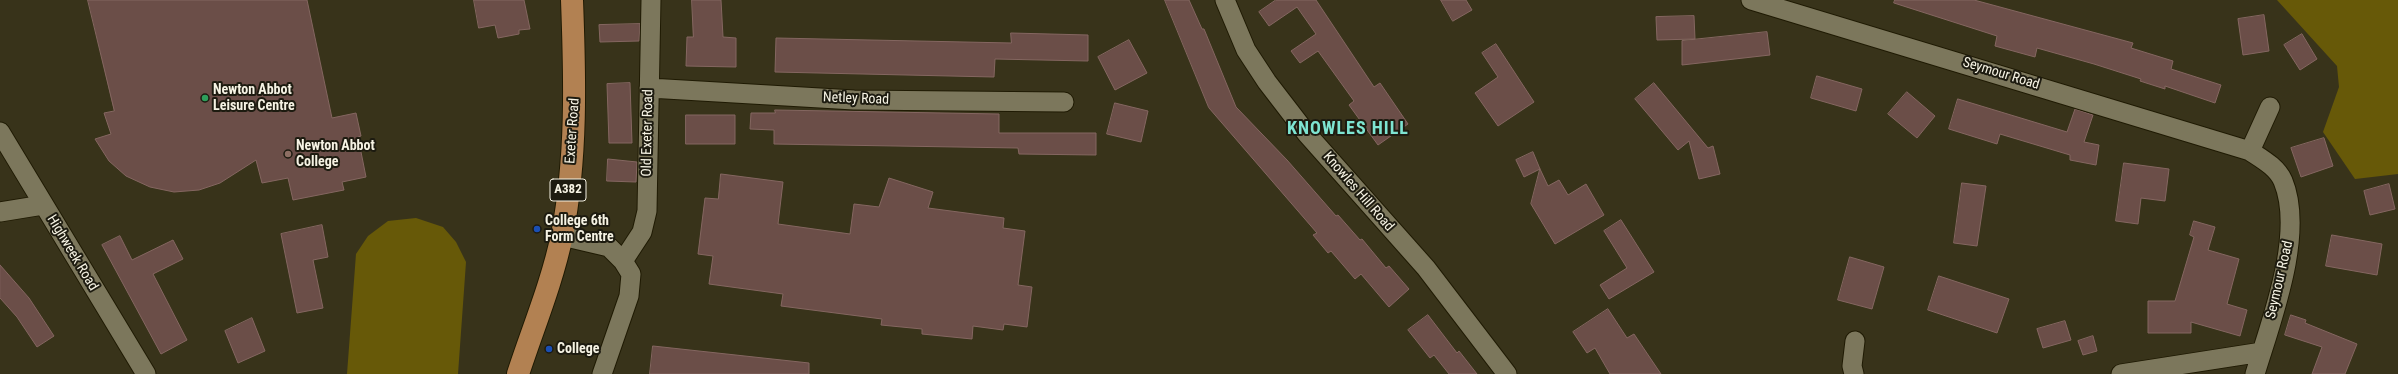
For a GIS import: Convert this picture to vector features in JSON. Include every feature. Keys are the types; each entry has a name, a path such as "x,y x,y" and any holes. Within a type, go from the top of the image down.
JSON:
{"main road":[{"name":"Exeter Road","path":"518,374 544,299 562,236 571,164 575,102 572,0"}],"street":[{"name":"Old Exeter Road","path":"623,260 642,232 647,211 651,0"},
{"name":"Knowles Hill Road","path":"1225,0 1246,50 1267,82 1307,134 1426,268 1507,374"},
{"name":"Seymour Road","path":"1751,0 2250,151 2269,164 2283,181 2289,212 2289,245 2282,281 2255,374"},
{"name":"Netley Road","path":"649,88 854,100 1064,102"},
{"path":"2250,151 2270,107"},
{"name":"Highweek Road","path":"0,132 146,374"},
{"path":"0,212 43,205"},
{"path":"562,236 609,247 623,260 631,274 629,296 602,374"},
{"path":"1854,374 1852,366 1855,340"},
{"path":"2121,374 2262,352"}],"shaded area":[{"path":"2277,0 2398,0 2398,174 2355,179 2323,132 2339,87 2337,66"},
{"path":"416,218 443,227 456,242 466,262 458,374 347,374 356,254 368,236 388,221"}],"building":[{"name":"Newton Abbot Leisure Centre","path":"88,0 307,0 332,118 356,113 361,136 358,137 366,177 342,182 344,190 293,200 288,178 262,183 256,160 220,183 199,190 174,192 150,187 126,176 109,161 95,139 111,134 104,113 114,111"},
{"path":"474,0 524,0 530,29 519,30 519,34 498,38 495,25 479,28"},
{"path":"692,0 721,0 723,37 736,38 736,67 686,66 687,37 693,37"},
{"path":"1165,0 1189,0 1202,29 1204,29 1236,107 1287,160 1336,216 1338,215 1360,240 1362,239 1386,268 1389,266 1409,289 1389,307 1361,274 1355,279 1331,251 1328,253 1313,235 1317,233 1209,108"},
{"path":"1276,0 1316,0 1374,87 1380,83 1408,124 1378,145 1349,105 1354,101 1318,51 1300,63 1291,51 1316,34 1297,7 1269,26 1259,12"},
{"path":"1441,0 1466,0 1472,10 1453,21"},
{"path":"1895,0 1974,0 2133,43 2131,48 2173,61 2171,69 2221,85 2215,103 2165,86 2165,89 2140,81 2141,79 2094,64 2037,48 2035,57 1995,46 1997,36 1894,3"},
{"path":"2264,15 2269,51 2243,55 2238,19"},
{"path":"1694,16 1695,39 1657,40 1656,17"},
{"path":"640,24 639,41 600,42 599,25"},
{"path":"1767,32 1770,55 1682,65 1682,41"},
{"path":"1011,33 1088,35 1088,61 995,59 994,77 775,72 776,38 1011,43"},
{"path":"2302,34 2317,59 2300,70 2284,45"},
{"path":"1129,40 1147,73 1115,90 1098,57"},
{"path":"1496,44 1534,102 1498,126 1475,93 1498,77 1482,53"},
{"path":"1817,76 1862,89 1856,111 1811,98"},
{"path":"630,83 632,143 609,143 607,84"},
{"path":"1654,83 1708,148 1713,146 1720,174 1699,179 1689,141 1678,150 1635,99"},
{"path":"1907,92 1935,116 1917,138 1888,114"},
{"path":"1958,99 2067,132 2075,109 2093,115 2084,142 2099,145 2096,165 2070,160 2070,155 2000,134 1997,144 1949,129"},
{"path":"1115,103 1148,111 1141,142 1107,134"},
{"path":"775,110 999,114 999,133 1096,133 1096,155 1019,154 1018,148 774,144 774,130 750,129 751,113 775,113"},
{"path":"686,115 735,115 735,144 686,144"},
{"path":"2324,138 2333,166 2301,177 2291,148"},
{"path":"1533,152 1540,169 1524,177 1516,160"},
{"path":"608,159 637,162 636,182 607,181"},
{"path":"2124,163 2169,169 2165,201 2141,198 2138,224 2116,221"},
{"path":"1540,169 1548,186 1559,180 1568,195 1586,184 1604,215 1555,244 1531,204"},
{"path":"721,174 783,182 778,224 850,234 854,204 879,207 889,178 933,192 928,208 1004,218 1003,228 1025,231 1018,285 1032,287 1027,327 1004,324 1003,330 973,326 972,339 922,334 922,329 881,325 882,319 781,306 783,294 709,284 713,256 698,254 705,198 718,199"},
{"path":"1962,183 1986,186 1977,246 1954,243"},
{"path":"2389,184 2395,209 2370,215 2364,191"},
{"path":"1621,220 1654,272 1609,299 1600,285 1627,268 1604,231"},
{"path":"2194,221 2215,227 2208,250 2239,259 2227,304 2247,310 2240,336 2191,322 2191,333 2148,333 2148,301 2175,301 2194,237 2190,235"},
{"path":"322,225 328,257 313,260 323,308 297,313 281,234"},
{"path":"2332,235 2382,244 2377,275 2326,266"},
{"path":"120,236 132,260 173,240 183,259 153,274 187,340 161,354 102,245"},
{"path":"1850,257 1884,267 1872,309 1838,300"},
{"path":"0,265 29,298 54,336 37,347 17,317 0,298"},
{"path":"1939,276 2009,299 1997,333 1928,310"},
{"path":"1608,309 1627,338 1634,334 1661,374 1610,374 1595,348 1587,353 1573,332"},
{"path":"1428,315 1457,353 1459,351 1477,374 1449,374 1434,355 1430,358 1408,330"},
{"path":"2291,315 2306,320 2305,323 2357,344 2345,374 2312,374 2322,347 2285,335"},
{"path":"252,318 265,351 238,363 225,331"},
{"path":"2065,321 2071,340 2043,348 2037,329"},
{"path":"2093,336 2097,351 2083,355 2078,341"},
{"path":"653,346 809,363 809,374 650,374"}],"place":[{"name":"Newton Abbot Leisure Centre","path":"205,98"},
{"name":"Newton Abbot College","path":"288,154"},
{"name":"College 6th Form Centre","path":"537,229"},
{"name":"College","path":"549,349"}],"district":[{"name":"KNOWLES HILL","path":"1348,129"}]}
